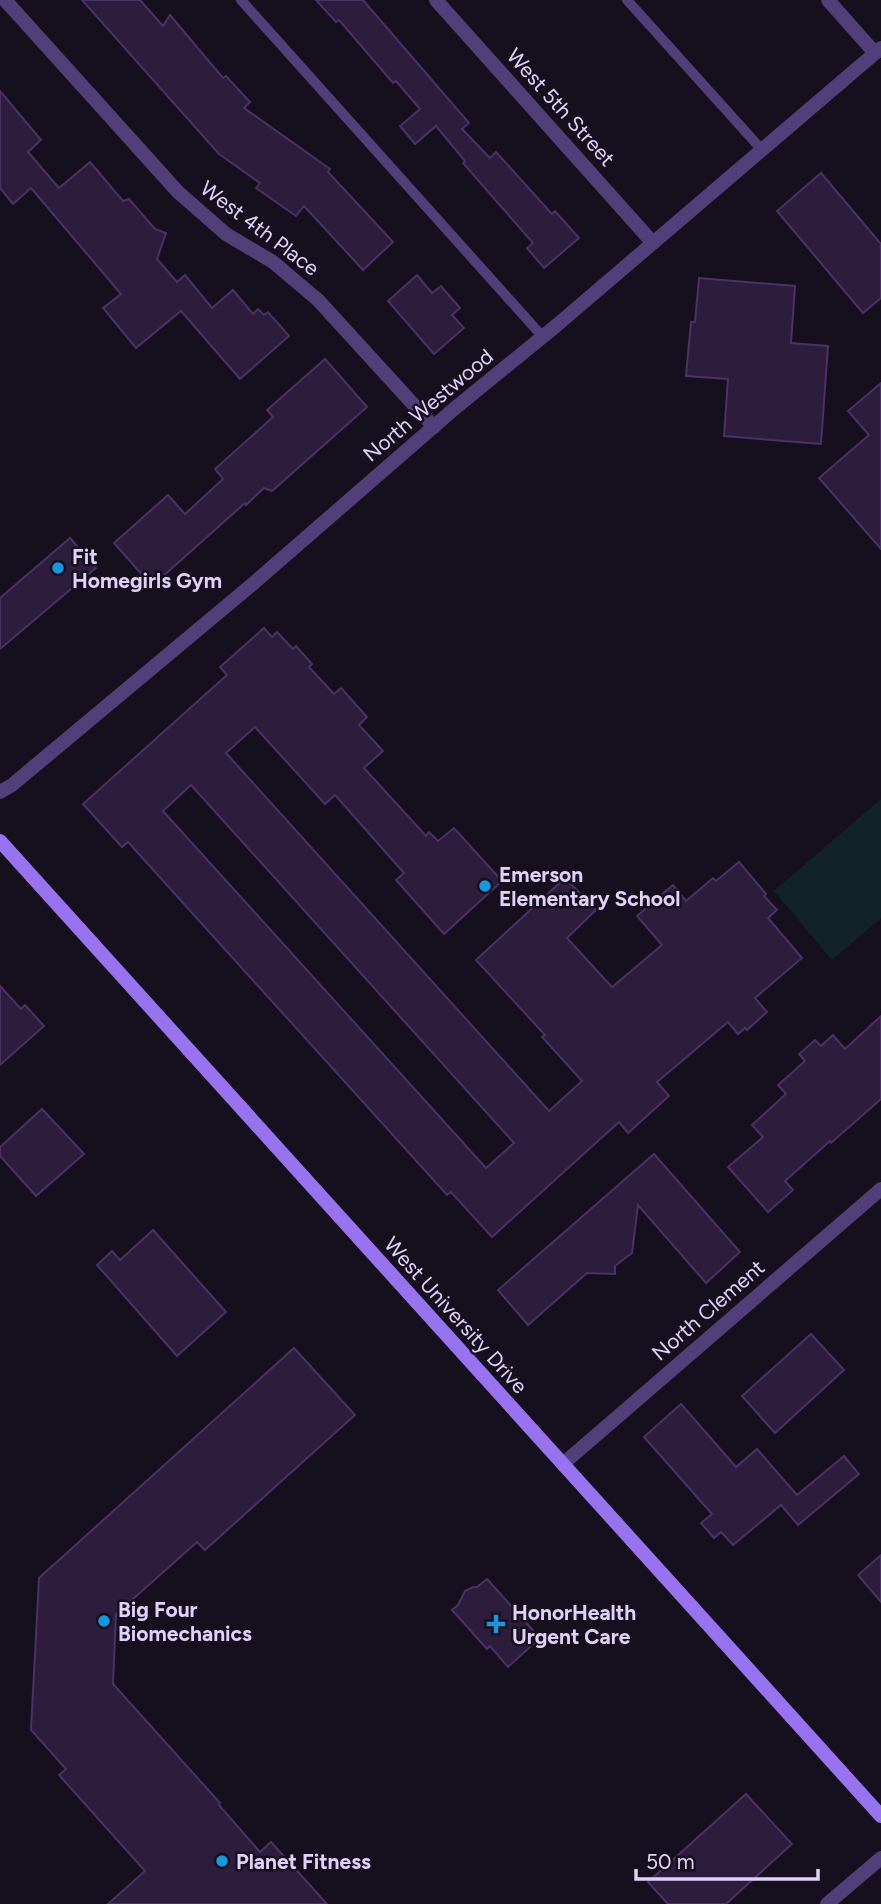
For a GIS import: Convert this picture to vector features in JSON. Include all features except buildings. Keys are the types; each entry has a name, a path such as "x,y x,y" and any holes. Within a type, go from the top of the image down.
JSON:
{"main road":[{"name":"West University Drive","path":"0,841 881,1816"}],"street":[{"name":"West 4th Place","path":"5,0 178,192 226,234 273,262 318,300 434,427"},
{"name":"West 5th Street","path":"436,0 653,243"},
{"path":"828,0 878,51"},
{"name":"North Westwood","path":"0,792 130,687 878,51"},
{"name":"North Clement","path":"564,1463 881,1189"},
{"path":"827,1904 881,1858"}],"lane":[{"path":"241,0 542,336"},
{"path":"627,0 762,150"}],"shaded area":[{"path":"881,799 881,918 832,960 774,891"}],"place":[{"name":"Fit Homegirls Gym","path":"58,568"},
{"name":"Emerson Elementary School","path":"485,886"},
{"name":"Big Four Biomechanics","path":"104,1621"},
{"name":"HonorHealth Urgent Care","path":"496,1624"},
{"name":"Planet Fitness","path":"222,1861"}]}
